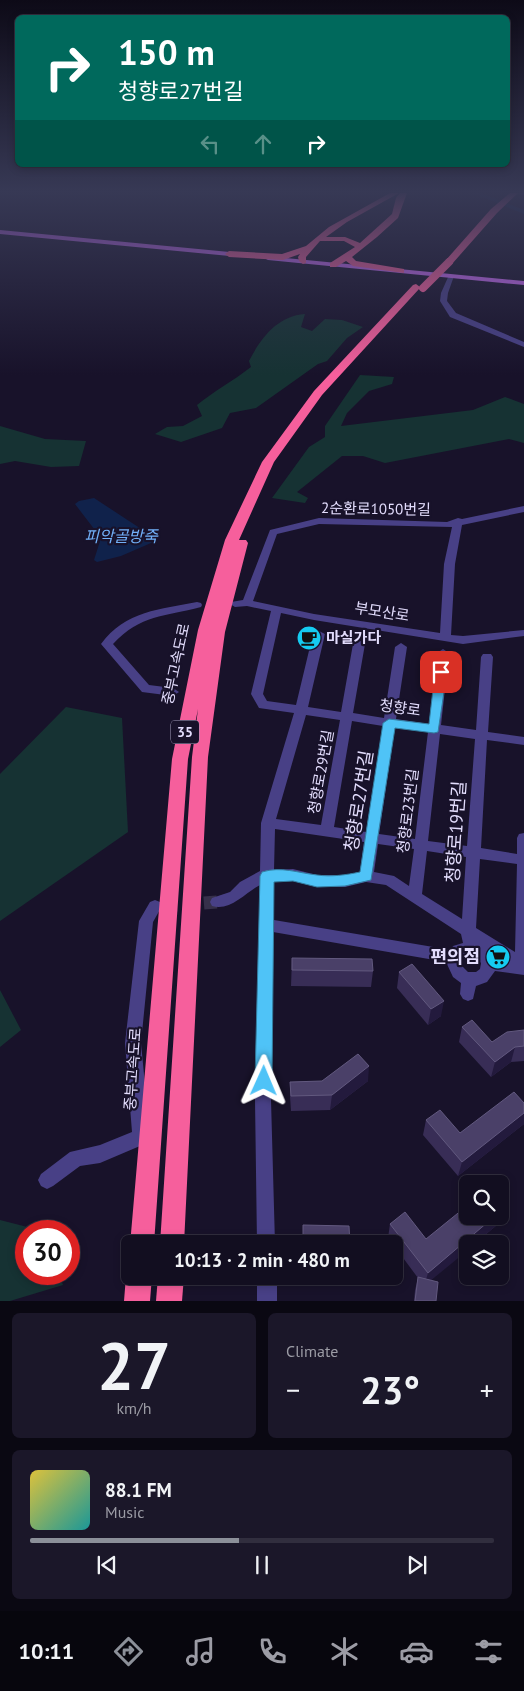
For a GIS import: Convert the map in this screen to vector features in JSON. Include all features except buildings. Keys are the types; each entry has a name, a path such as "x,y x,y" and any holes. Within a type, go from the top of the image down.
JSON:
{"highway":[{"path":"230,254 283,257 292,254"},
{"path":"303,262 302,257 305,254"},
{"path":"333,264 351,254"},
{"name":"중부고속도로","path":"143,1235 180,759 205,630 232,540 268,462 318,393 452,254"},
{"path":"347,257 353,263 401,271"},
{"name":"중부고속도로","path":"173,1235 200,757 218,632 242,541 279,464 326,394 420,288"},
{"path":"137,1301 138,1285"},
{"path":"169,1301 170,1285"}],"main road":[{"path":"227,254 524,284"}],"street":[{"path":"451,276 443,299 446,309 453,315 524,345"},
{"name":"2순환로1050번길","path":"247,602 273,532 319,521 446,525 458,521 524,509"},
{"path":"445,637 448,584 454,535 458,521"},
{"name":"부모산로","path":"235,604 247,602 319,618 463,640 524,633"},
{"path":"172,692 146,689 124,666 107,644 118,632 143,616 197,605"},
{"name":"청향로","path":"277,609 257,694 263,705 524,741"},
{"path":"266,1235 263,1100 268,823 301,711 319,634"},
{"name":"청향로29번길","path":"327,831 359,644"},
{"name":"청향로27번길","path":"366,876 401,647"},
{"name":"청향로23번길","path":"415,897 443,653"},
{"name":"청향로19번길","path":"472,949 468,932 487,657"},
{"path":"268,823 524,860"},
{"path":"523,969 524,838"},
{"path":"217,902 228,900 245,886 267,876 293,875 317,881 345,881 366,876 389,880 511,958 523,969"},
{"path":"47,1180 76,1158 100,1154 142,1137 133,1043 146,921 155,906"},
{"path":"266,926 454,957"},
{"path":"472,949 481,953 488,963 488,971 486,976 469,987 455,970 453,964 454,957 458,951 472,949"},
{"path":"488,963 523,969"},
{"path":"267,1285 267,1301"}],"green space":[{"path":"305,314 301,327 312,331 325,319 342,320 363,327 347,338 327,361 318,364 256,408 230,413 222,428 181,442 155,434 167,427 183,426 202,416 197,405 251,367 249,361 259,344 271,330 286,319"},
{"path":"360,375 394,377 392,384 369,391 347,413 341,426 473,410 505,397 524,404 524,443 509,439 385,463 363,456 342,456 297,492 308,498 305,503 272,498 309,447 325,437 325,426"},
{"path":"0,426 45,439 86,441 79,466 51,467 15,461 0,464"},
{"path":"66,707 122,718 128,832 0,921 0,774"},
{"path":"0,990 21,1030 0,1047"},
{"path":"0,1220 15,1224 15,1285 63,1285 10,1301 0,1301"}],"water":[{"name":"피악골방죽","path":"94,498 158,540 121,556 97,562 94,560 101,538 75,504 79,501"}],"tunnel":[{"path":"164,906 217,902"}],"place":[{"name":"마실가다","path":"309,638"},
{"name":"편의점","path":"498,957"}],"route":[{"path":"264,1081 267,876 293,875 317,881 345,881 366,876 389,723 434,729 441,672"}]}
